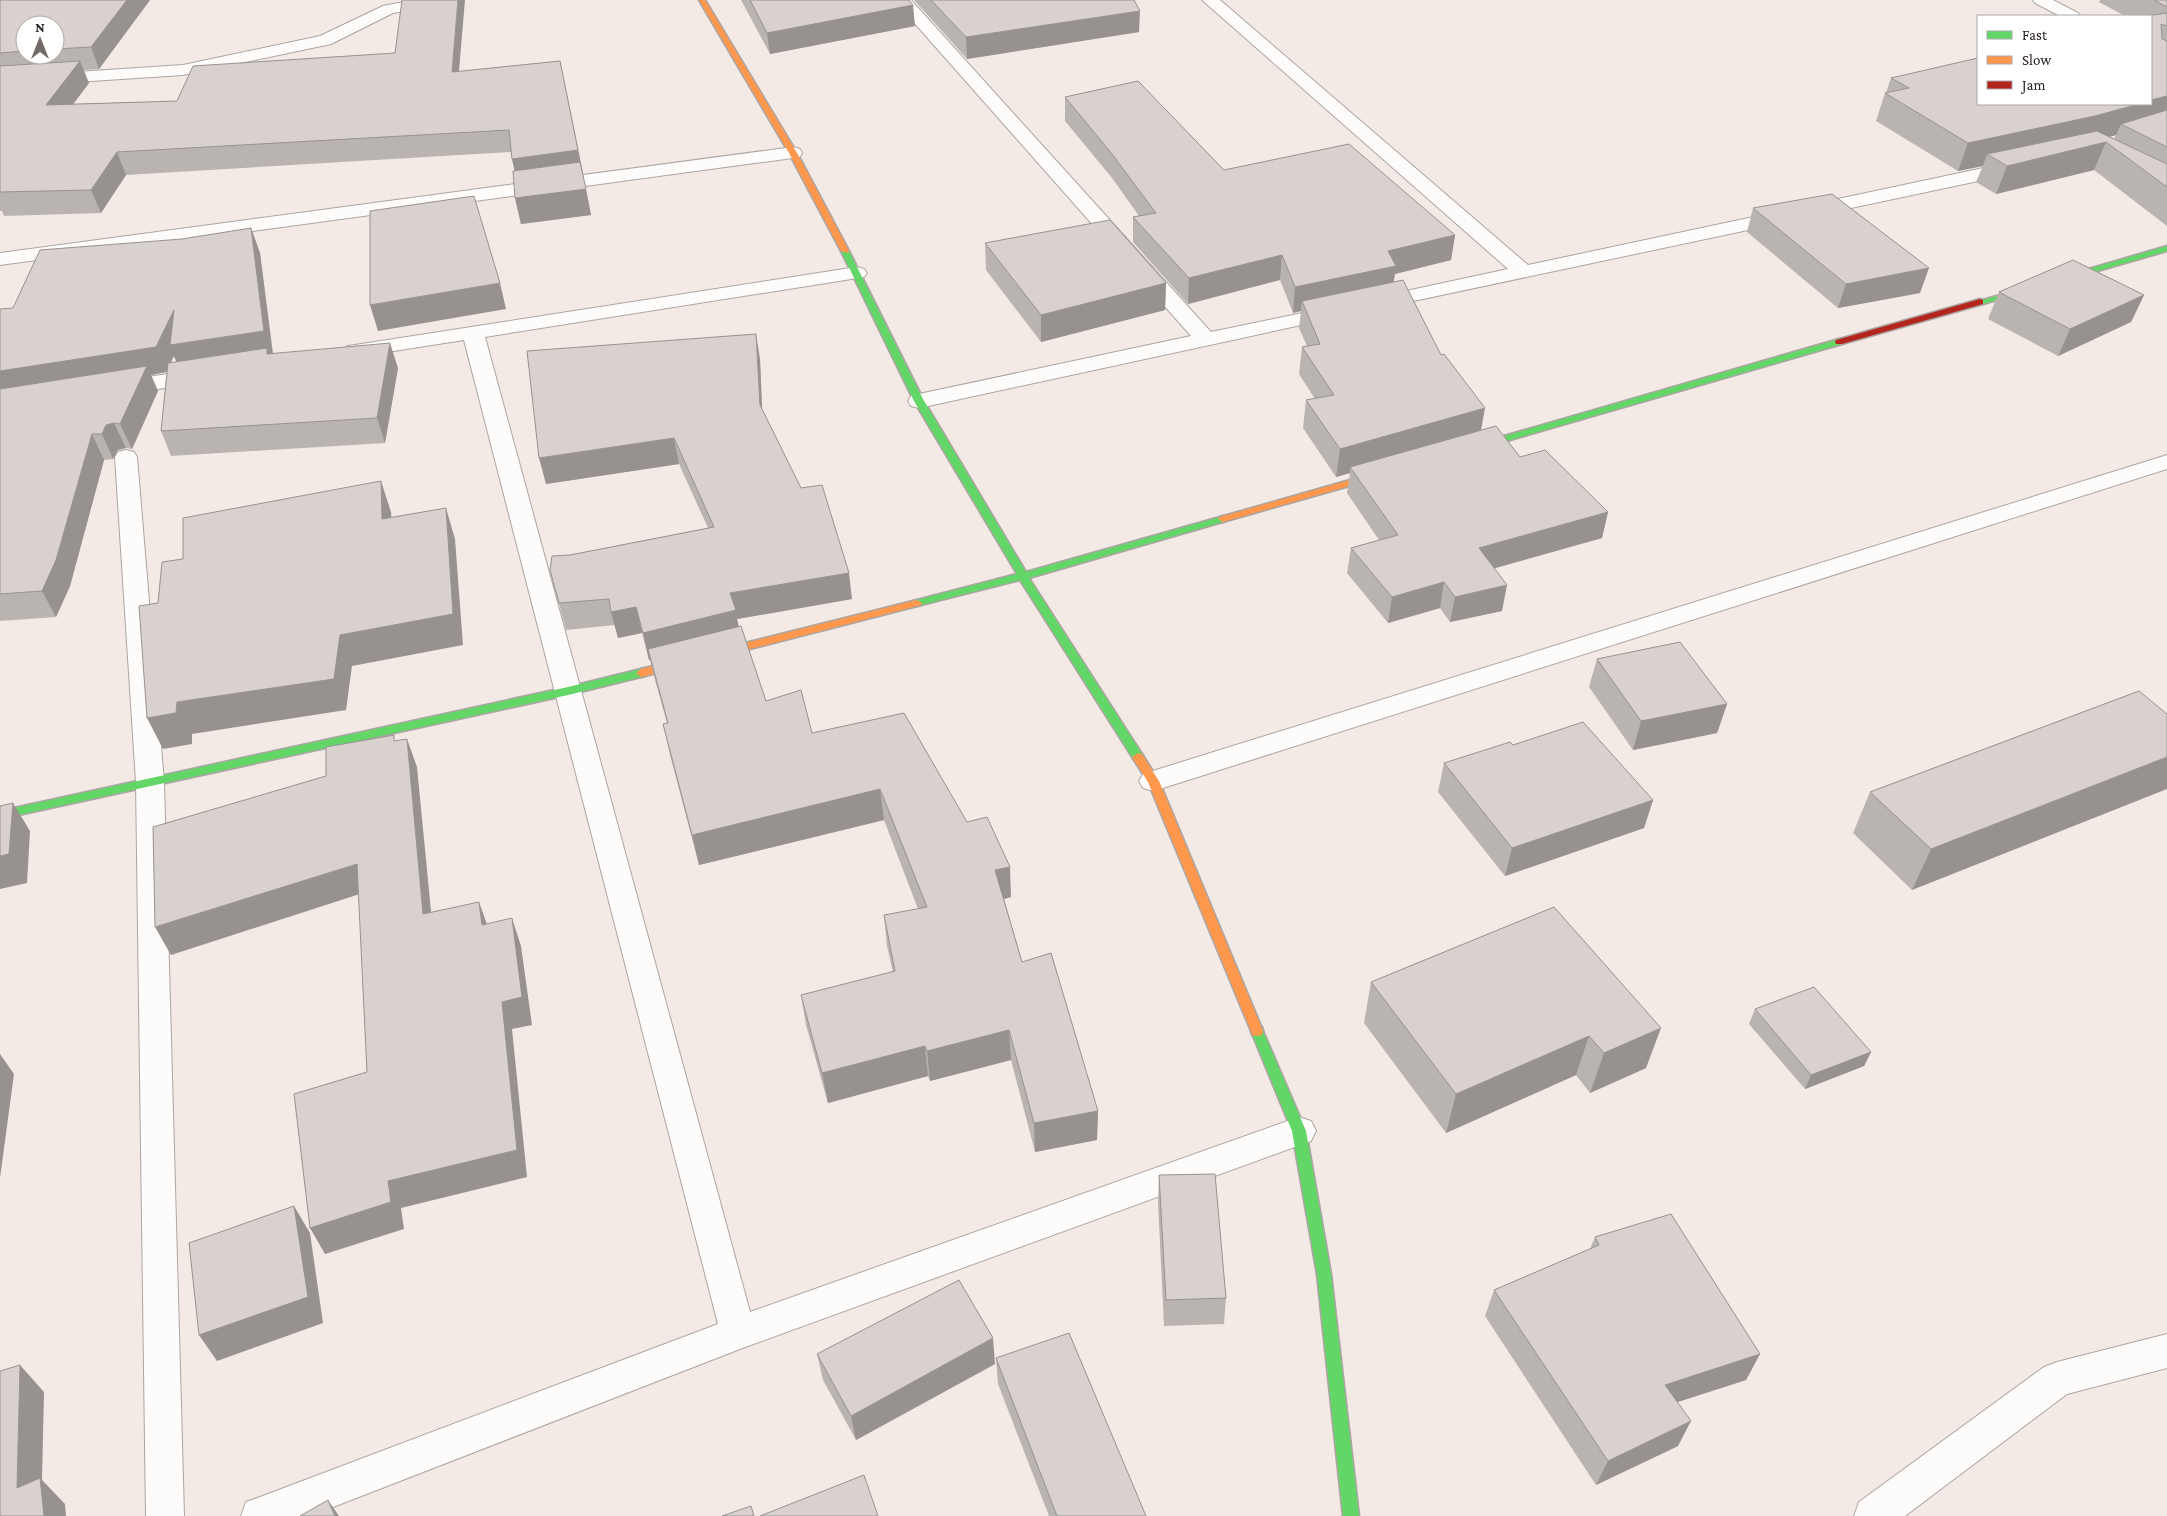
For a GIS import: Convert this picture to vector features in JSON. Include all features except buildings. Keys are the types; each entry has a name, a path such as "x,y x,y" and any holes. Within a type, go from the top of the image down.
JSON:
{"street":[{"path":"0,82 183,70 325,40 389,4 441,0"},
{"path":"702,0 793,153 857,273 919,401 1023,576 1153,781 1299,1131 1324,1274 1351,1516"},
{"path":"902,0 1206,340"},
{"path":"1210,0 1524,272"},
{"path":"2041,0 2070,15"},
{"path":"0,259 793,153"},
{"path":"919,401 2030,164"},
{"path":"1455,453 2167,248"},
{"path":"335,354 857,273"},
{"path":"473,333 738,1333"},
{"path":"98,392 227,372"},
{"path":"126,457 150,782 165,1516"},
{"path":"1153,781 2167,462"},
{"path":"0,814 568,691 1023,576 1398,469"},
{"path":"260,1516 738,1333 1299,1131"},
{"path":"1873,1516 2057,1379 2167,1351"}],"traffic: fast":[{"path":"1980,302 2167,248"},
{"path":"845,251 919,401 1023,576 1138,757"},
{"path":"1469,449 1839,342"},
{"path":"917,603 1023,576 1223,519"},
{"path":"0,815 568,691 641,673"},
{"path":"1257,1031 1299,1131 1324,1274 1351,1516"}],"traffic: slow":[{"path":"702,0 793,153 845,251"},
{"path":"1223,519 1385,473"},
{"path":"641,673 917,603"},
{"path":"1138,757 1153,781 1257,1031"}],"traffic: jam":[{"path":"1839,342 1980,302"}]}
